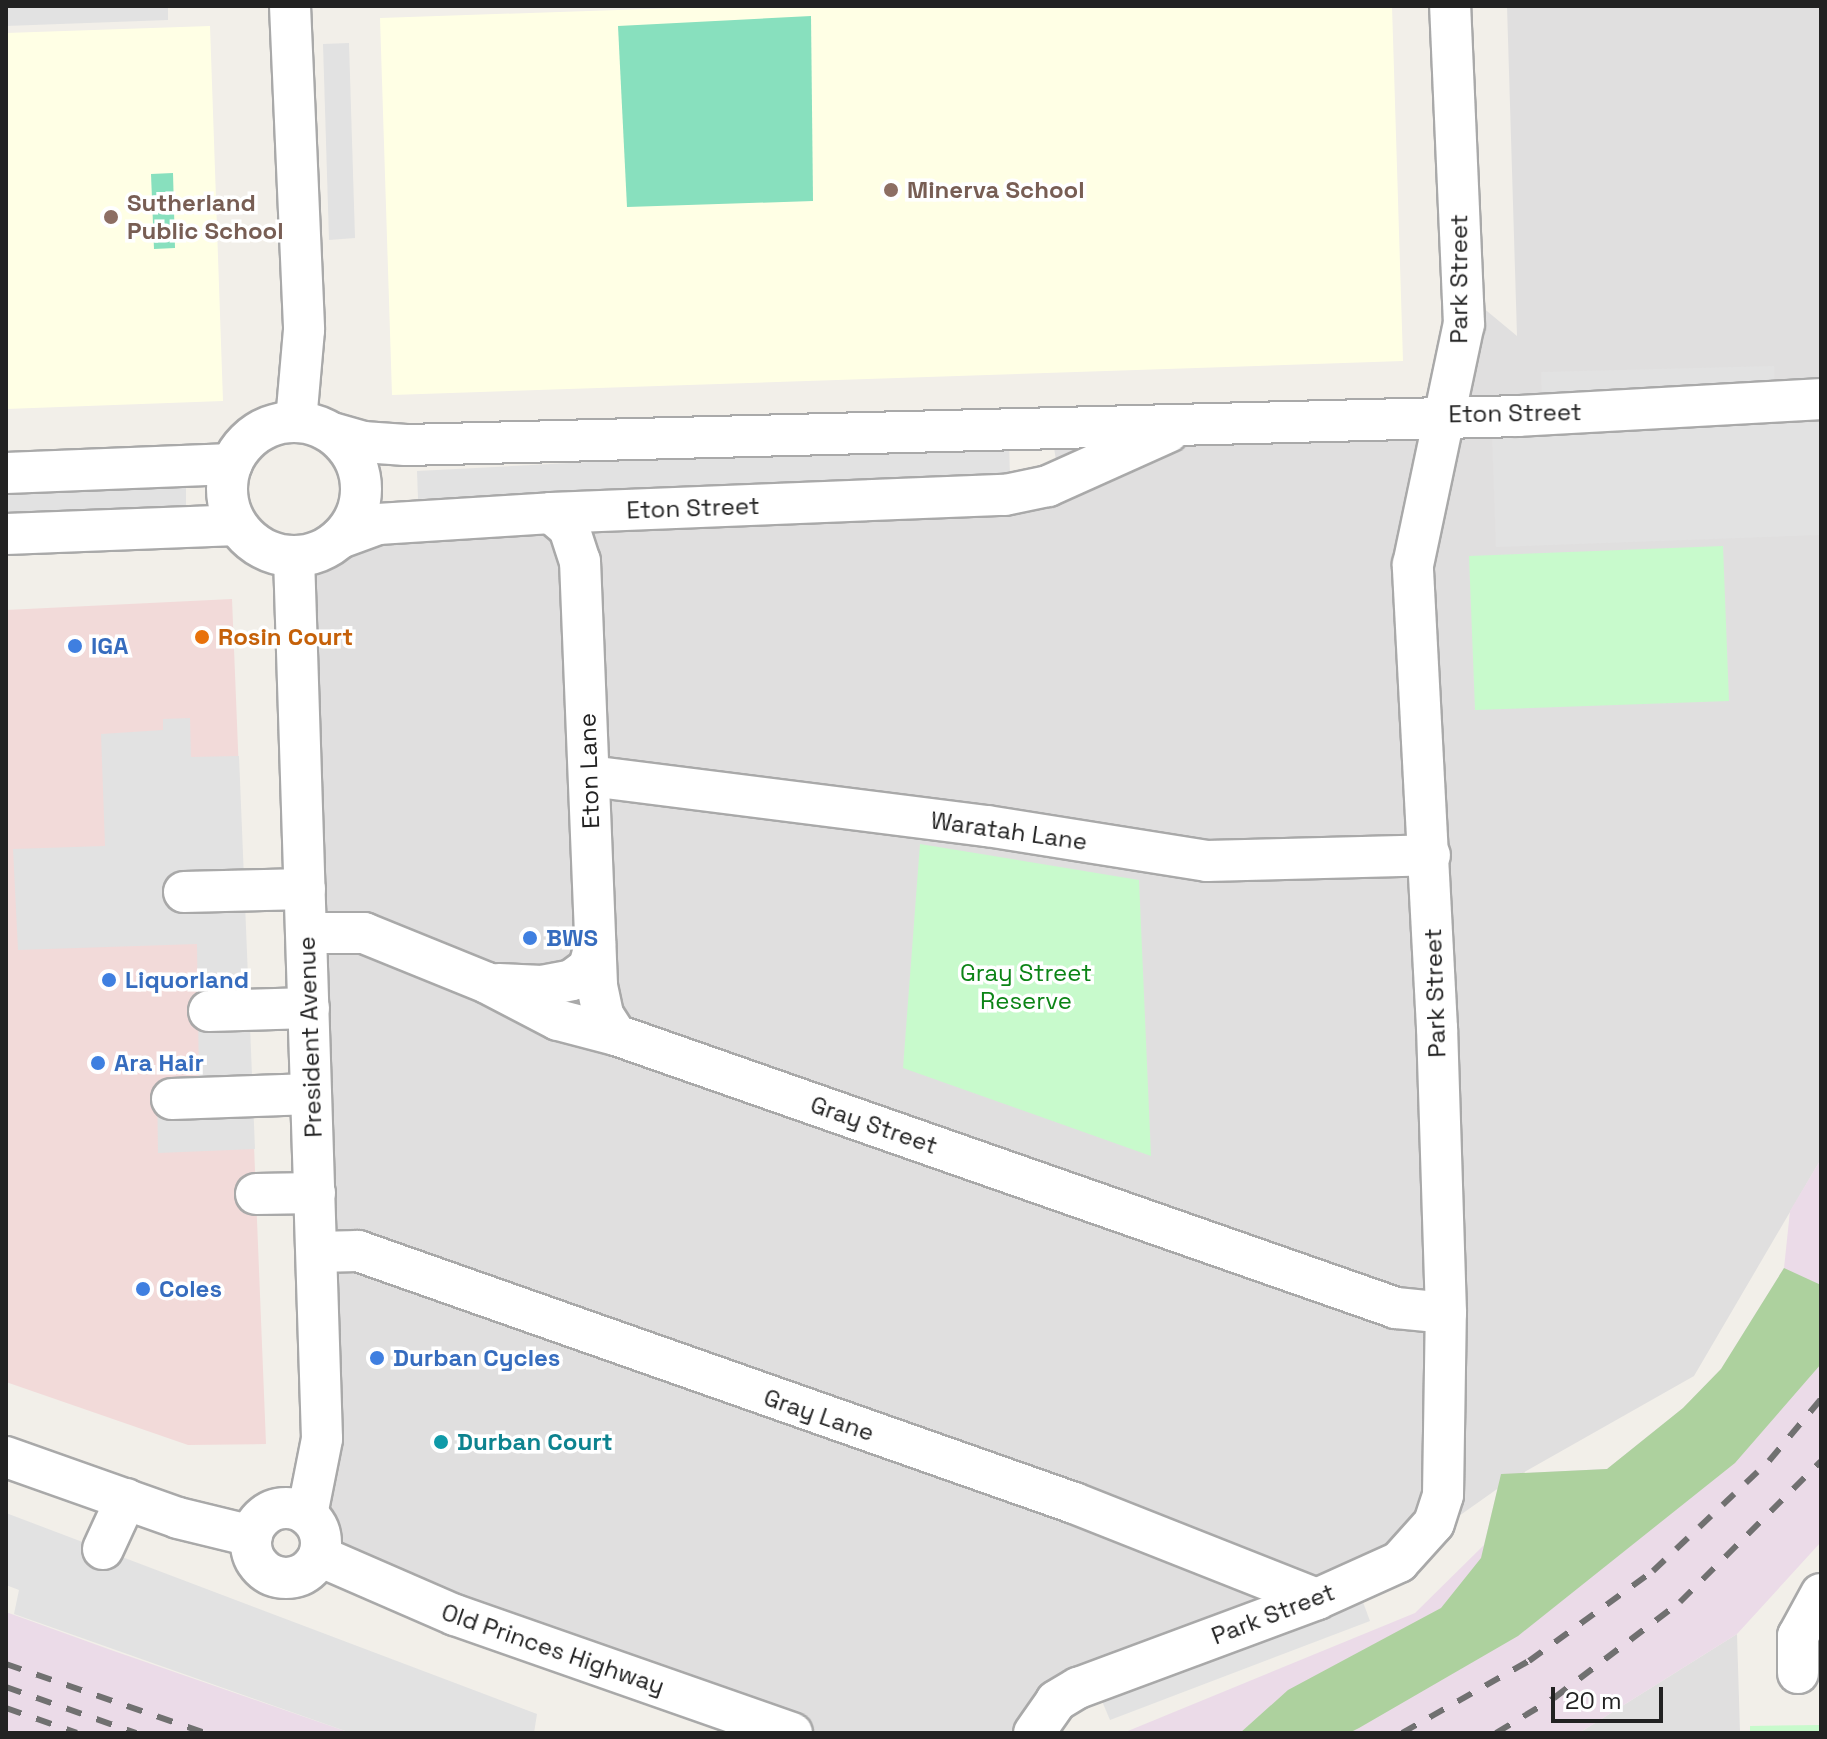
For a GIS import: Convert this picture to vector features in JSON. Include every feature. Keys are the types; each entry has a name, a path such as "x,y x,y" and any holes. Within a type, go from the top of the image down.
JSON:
{"street":[{"path":"290,6 304,330 314,427"},
{"name":"Park Street","path":"1034,1733 1056,1701 1078,1688 1317,1599 1399,1562 1434,1523 1443,1495 1446,1313 1430,855 1413,565 1464,308 1450,6"},
{"name":"Eton Street","path":"314,427 363,442 406,445 1445,414 1518,416 1821,399"},
{"name":"Eton Street","path":"340,538 378,524 551,513 1005,495 1048,486 1151,437 1208,421"},
{"path":"1039,425 1057,450 1057,467 1048,486"},
{"path":"314,427 346,445 361,483 360,505 340,538 311,555 294,557 262,548 237,525 227,495 232,464 257,432 314,427"},
{"path":"6,473 232,464"},
{"name":"Eton Lane","path":"551,513 569,528 580,561 599,999 616,1035"},
{"path":"6,534 237,525"},
{"name":"President Avenue","path":"294,557 322,1439 307,1515"},
{"name":"Waratah Lane","path":"590,776 987,826 1207,861 1430,855"},
{"path":"184,892 305,889"},
{"name":"Gray Street","path":"308,933 364,933 487,983 558,1020 616,1035 1396,1308 1446,1313"},
{"path":"487,983 567,982 589,967 595,944"},
{"path":"209,1011 309,1008"},
{"path":"172,1099 311,1094"},
{"path":"256,1194 315,1193"},
{"name":"Gray Lane","path":"317,1252 358,1251 1074,1503 1317,1599"},
{"path":"6,1457 126,1499 252,1536"},
{"path":"103,1549 126,1499"},
{"path":"280,1508 307,1515 319,1532 319,1556 301,1574 276,1577 256,1561 252,1536 267,1513 280,1508"},
{"name":"Old Princes Highway","path":"319,1556 455,1615 792,1733"},
{"path":"1798,1673 1798,1636 1821,1594"}],"shaded area":[{"path":"6,6 168,6 168,20 6,26"},
{"name":"Minerva School","path":"736,6 1392,6 1403,361 392,395 380,18"},
{"path":"1507,6 1821,6 1821,1159 1694,1376 1507,1482 1418,1545 1078,1688 1034,1733 792,1733 319,1556 313,1521 294,557 351,525 1005,495 1057,467 1053,441 1445,414 1464,292 1517,336"},
{"name":"Sutherland Public School","path":"210,26 223,401 6,409 6,33"},
{"path":"349,43 355,238 329,240 323,44"},
{"path":"1774,366 1775,395 1542,401 1541,372"},
{"path":"1821,422 1821,535 1496,547 1492,434"},
{"path":"1009,440 1010,477 418,499 417,471"},
{"path":"186,477 186,514 6,520 6,485"},
{"path":"232,599 266,1444 188,1445 6,1382 6,610"},
{"path":"190,718 191,757 239,756 255,1149 158,1153 157,1083 199,1081 197,944 18,950 13,849 105,846 101,734 163,730 163,719"},
{"path":"1821,1159 1821,1542 1737,1634 1579,1733 1123,1733 1415,1613 1484,1545 1501,1474 1607,1469 1683,1408 1721,1369 1784,1268 1790,1211"},
{"path":"6,1513 537,1714 534,1733 351,1733 14,1614 19,1590 6,1585"},
{"path":"1360,1594 1370,1621 1110,1720 1099,1694"},
{"path":"6,1612 111,1650 351,1733 6,1733"},
{"path":"1737,1634 1740,1733 1579,1733"}],"green space":[{"path":"811,16 813,201 627,207 618,26"},
{"path":"173,173 175,248 154,249 151,174"},
{"path":"1723,546 1729,701 1475,710 1469,556"},
{"name":"Gray Street Reserve","path":"920,844 1139,880 1151,1156 903,1068"},
{"path":"1784,1268 1821,1285 1821,1364 1735,1463 1518,1636 1359,1728 1349,1733 1240,1733 1288,1690 1441,1608 1481,1558 1501,1474 1607,1469 1683,1408 1721,1369"},
{"path":"1821,1725 1821,1733 1750,1733 1750,1726"}],"railway":[{"path":"1402,1733 1529,1661 1653,1571 1769,1461 1821,1399"},
{"path":"1496,1733 1554,1698 1680,1602 1821,1461"},
{"path":"6,1664 205,1733"},
{"path":"6,1687 136,1733"},
{"path":"6,1708 77,1733"}],"place":[{"name":"Minerva School","path":"891,190"},
{"name":"Sutherland Public School","path":"111,217"},
{"name":"Rosin Court","path":"202,637"},
{"name":"IGA","path":"75,646"},
{"name":"BWS","path":"530,938"},
{"name":"Liquorland","path":"109,980"},
{"name":"Ara Hair","path":"98,1063"},
{"name":"Coles","path":"143,1289"},
{"name":"Durban Cycles","path":"377,1358"},
{"name":"Durban Court","path":"441,1442"}]}
